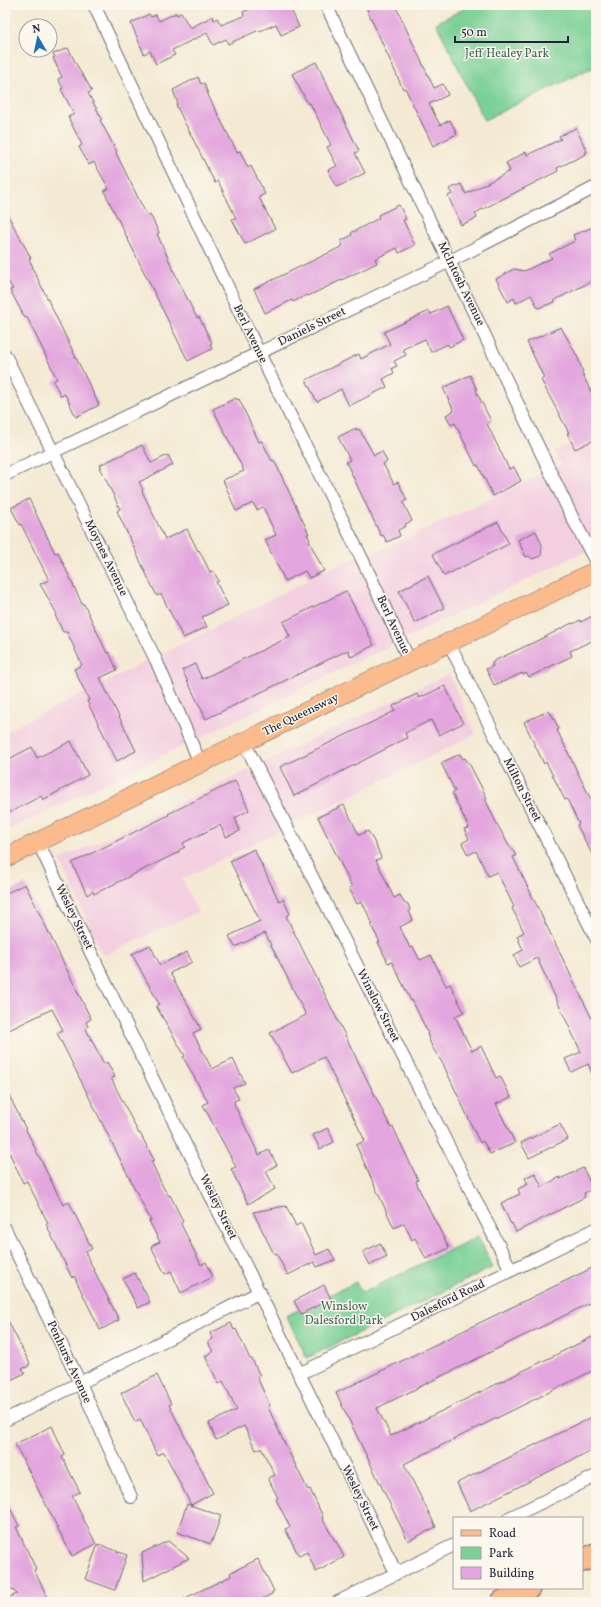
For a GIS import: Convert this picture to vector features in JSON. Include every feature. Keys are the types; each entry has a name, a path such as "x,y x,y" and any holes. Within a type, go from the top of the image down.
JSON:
{"highway":[{"path":"583,1560 596,1554"},
{"path":"502,1602 527,1589"}],"main road":[{"name":"The Queensway","path":"5,858 596,571"}],"street":[{"name":"Berl Avenue","path":"94,5 259,353 363,560 410,662"},
{"name":"McIntosh Avenue","path":"326,5 573,519 596,562"},
{"name":"Daniels Street","path":"5,475 450,261 596,188"},
{"name":"Moynes Avenue","path":"5,355 54,451 156,660 200,763"},
{"name":"Milton Street","path":"449,643 596,938"},
{"name":"Winslow Street","path":"244,742 511,1270"},
{"name":"Wesley Street","path":"38,842 86,944 260,1292 396,1573"},
{"name":"Penhurst Avenue","path":"5,1229 80,1384 131,1497"},
{"name":"Dalesford Road","path":"299,1374 596,1229"},
{"path":"5,1420 80,1384 260,1292"},
{"path":"512,1517 596,1476"},
{"path":"338,1602 453,1545"}],"shaded area":[{"path":"596,434 596,546 5,832 5,732 349,560 377,552 561,465 555,451"},
{"path":"449,674 476,734 182,879 198,912 103,956 60,860"}],"green space":[{"name":"Jeff Healey Park","path":"471,5 596,5 596,66 484,120 436,23"},
{"name":"Winslow Dalesford Park","path":"478,1236 493,1267 307,1358 286,1316 356,1282 362,1293"}],"building":[{"path":"259,5 289,5 299,27 281,35 276,24 228,44 226,39 213,45 207,33 172,50 175,55 156,64 150,51 144,54 131,23 149,14 151,17 156,15 159,21 176,13 177,15 181,13 190,28 213,16 214,20 217,18 221,25 244,16 243,12"},
{"path":"365,5 395,5 434,88 443,84 448,95 429,104 440,125 450,120 457,134 433,146 405,88 403,89"},
{"path":"68,48 92,91 88,93 102,119 100,120 147,216 150,214 159,233 157,234 178,280 197,318 199,317 212,343 210,344 212,349 188,361 104,191 109,189 94,162 89,165 79,147 82,145 68,117 74,114 61,89 63,88 58,79 62,77 53,58 58,58 58,52"},
{"path":"316,62 359,151 355,153 365,173 337,187 328,170 337,166 327,147 331,145 310,103 308,104 292,74"},
{"path":"198,77 201,84 204,83 209,97 237,152 240,151 248,168 251,166 265,194 259,197 275,229 245,244 232,219 236,218 218,181 215,183 176,105 178,104 173,90"},
{"path":"576,128 587,152 585,152 586,154 557,168 558,171 475,213 477,218 461,225 448,196 452,194 449,189 461,184 466,194 510,171 506,163 526,152 527,155 561,139 559,136"},
{"path":"399,205 406,219 403,220 415,245 399,253 397,248 375,259 377,263 308,296 307,295 293,302 292,300 265,313 254,289 343,246 341,241 352,235 351,233 379,218 378,215"},
{"path":"5,210 31,258 29,259 32,267 99,405 76,417 65,394 61,396 53,381 57,379 27,317 25,318 10,290 13,289 5,277"},
{"path":"596,226 596,279 555,300 555,302 538,308 531,295 516,303 514,298 508,302 496,279 514,269 524,271 552,258 549,254 575,241 573,235"},
{"path":"447,306 463,340 449,347 448,344 431,352 425,339 403,349 406,355 394,361 397,366 392,368 394,373 383,379 387,387 349,406 341,389 317,402 306,380 359,354 361,359 390,344 384,332 429,311 431,314"},
{"path":"561,327 578,358 583,372 582,373 592,394 596,392 596,439 575,449 567,433 569,433 541,380 544,378 527,342"},
{"path":"470,375 491,421 487,424 509,469 514,467 521,481 493,496 478,465 476,466 455,423 451,425 446,415 454,411 443,388"},
{"path":"236,398 237,400 239,399 259,442 262,441 272,461 274,460 309,534 307,534 310,540 309,541 324,571 309,578 305,571 285,581 265,540 276,535 263,507 257,510 253,503 236,511 223,480 244,471 213,409"},
{"path":"356,428 356,430 359,429 374,455 382,451 387,462 383,464 394,484 398,482 407,500 403,502 412,521 405,524 406,526 398,530 400,536 387,542 383,535 381,536 346,462 350,460 338,437"},
{"path":"142,445 151,463 168,455 173,465 139,482 165,539 187,529 210,572 213,571 219,581 216,582 228,605 202,617 207,627 183,638 161,594 157,596 149,580 117,511 120,509 100,467 102,467 100,465"},
{"path":"29,499 55,553 58,552 82,604 84,604 107,653 109,652 117,670 100,678 136,751 117,761 87,701 89,700 74,669 82,665 67,632 63,632 55,615 57,614 40,584 49,580 21,524 20,525 11,508"},
{"path":"498,522 509,544 444,576 433,554"},
{"path":"536,531 542,545 541,556 532,559 529,556 526,557 518,540"},
{"path":"428,576 444,608 415,623 399,591"},
{"path":"346,591 374,645 351,657 348,650 206,719 182,670 195,664 202,679 290,637 283,622"},
{"path":"596,614 596,639 570,651 572,656 529,677 526,673 523,675 522,673 494,685 486,669 493,666 492,663 494,661 572,623 573,624 580,620 581,622"},
{"path":"445,686 463,723 439,735 431,720 405,733 407,738 294,796 280,767 395,711 393,706 417,694 419,698"},
{"path":"548,711 551,713 559,729 557,730 596,810 596,862 577,825 579,824 567,799 565,800 546,762 544,764 524,722"},
{"path":"71,741 88,775 43,800 41,796 5,815 5,761 32,747 37,758"},
{"path":"460,754 470,765 487,798 485,799 495,820 516,856 513,857 596,1027 596,1081 588,1064 571,1072 565,1059 581,1052 537,958 519,967 514,955 523,950 517,936 524,932 512,908 514,907 497,872 488,876 476,851 468,855 462,843 469,839 464,829 469,828 452,793 455,791 441,763"},
{"path":"235,781 249,810 235,818 240,831 226,837 220,825 183,843 185,847 179,850 179,852 94,894 93,891 87,895 72,863"},
{"path":"344,805 359,835 368,831 376,845 381,858 376,860 394,898 400,895 404,903 408,904 413,920 400,927 410,948 413,947 420,960 431,955 446,986 450,984 464,1012 455,1016 472,1051 481,1046 496,1078 500,1076 511,1097 496,1104 515,1143 490,1154 483,1141 480,1143 443,1064 432,1047 427,1034 428,1033 412,1000 411,1001 392,962 388,963 378,942 380,942 371,925 373,924 362,902 357,904 349,888 352,887 318,817"},
{"path":"254,849 279,901 283,899 290,914 286,916 391,1128 393,1127 418,1180 416,1181 419,1189 449,1248 426,1259 415,1238 412,1240 404,1223 394,1228 356,1145 365,1141 324,1057 292,1073 270,1033 306,1015 265,933 235,947 229,936 260,921 230,861"},
{"path":"25,884 91,1019 86,1022 88,1027 86,1029 104,1064 107,1062 115,1077 111,1078 139,1134 140,1133 154,1160 151,1161 164,1189 169,1196 170,1195 183,1221 181,1224 201,1265 206,1262 213,1277 181,1293 171,1271 165,1274 151,1246 160,1242 149,1221 151,1221 57,1033 63,1030 52,1009 5,1032 5,894"},
{"path":"150,945 160,965 187,952 192,962 170,973 201,1029 193,1033 212,1069 233,1059 245,1083 233,1088 239,1099 234,1101 235,1106 259,1155 269,1150 277,1165 266,1171 275,1189 248,1204 231,1169 236,1167 203,1105 208,1102 183,1057 185,1056 156,1006 159,1004 132,954"},
{"path":"5,1087 63,1205 69,1202 92,1249 85,1252 119,1320 100,1330 74,1276 72,1278 46,1224 48,1223 27,1181 23,1183 5,1143"},
{"path":"560,1124 568,1139 529,1158 521,1143"},
{"path":"328,1128 334,1142 320,1149 313,1135"},
{"path":"583,1168 593,1189 584,1193 585,1197 516,1232 501,1203 520,1194 518,1189 528,1184 525,1178 535,1173 542,1187 560,1177 560,1179"},
{"path":"286,1206 296,1226 301,1223 316,1255 329,1249 335,1260 317,1267 314,1262 288,1275 276,1253 274,1254 253,1212"},
{"path":"380,1243 387,1257 370,1265 363,1252"},
{"path":"596,1266 596,1300 377,1408 391,1436 596,1335 596,1369 404,1464 436,1527 408,1541 336,1393"},
{"path":"135,1273 150,1302 138,1308 123,1279"},
{"path":"324,1285 331,1299 301,1314 294,1301"},
{"path":"5,1315 30,1364 22,1369 25,1373 5,1383"},
{"path":"231,1323 234,1330 236,1329 260,1376 257,1377 282,1438 308,1490 310,1489 323,1517 322,1518 344,1557 316,1572 307,1552 299,1556 285,1529 290,1527 276,1499 278,1498 268,1478 275,1475 261,1448 256,1450 244,1426 216,1440 209,1423 237,1410 223,1381 219,1384 205,1356 213,1352 208,1342 213,1339 210,1333"},
{"path":"157,1375 171,1404 169,1405 213,1493 191,1505 164,1452 157,1455 140,1419 135,1422 121,1393"},
{"path":"596,1415 596,1448 470,1511 457,1483"},
{"path":"52,1426 65,1455 62,1457 80,1492 72,1496 96,1544 72,1556 15,1444"},
{"path":"5,1498 19,1526 16,1527 36,1569 34,1570 50,1602 5,1602 5,1599 17,1594 5,1582"},
{"path":"187,1504 221,1516 211,1544 177,1532"},
{"path":"168,1541 189,1558 144,1581 142,1553"},
{"path":"98,1544 127,1555 115,1590 85,1579"},
{"path":"258,1559 274,1591 272,1594 256,1602 177,1602 231,1576 230,1573"}]}
